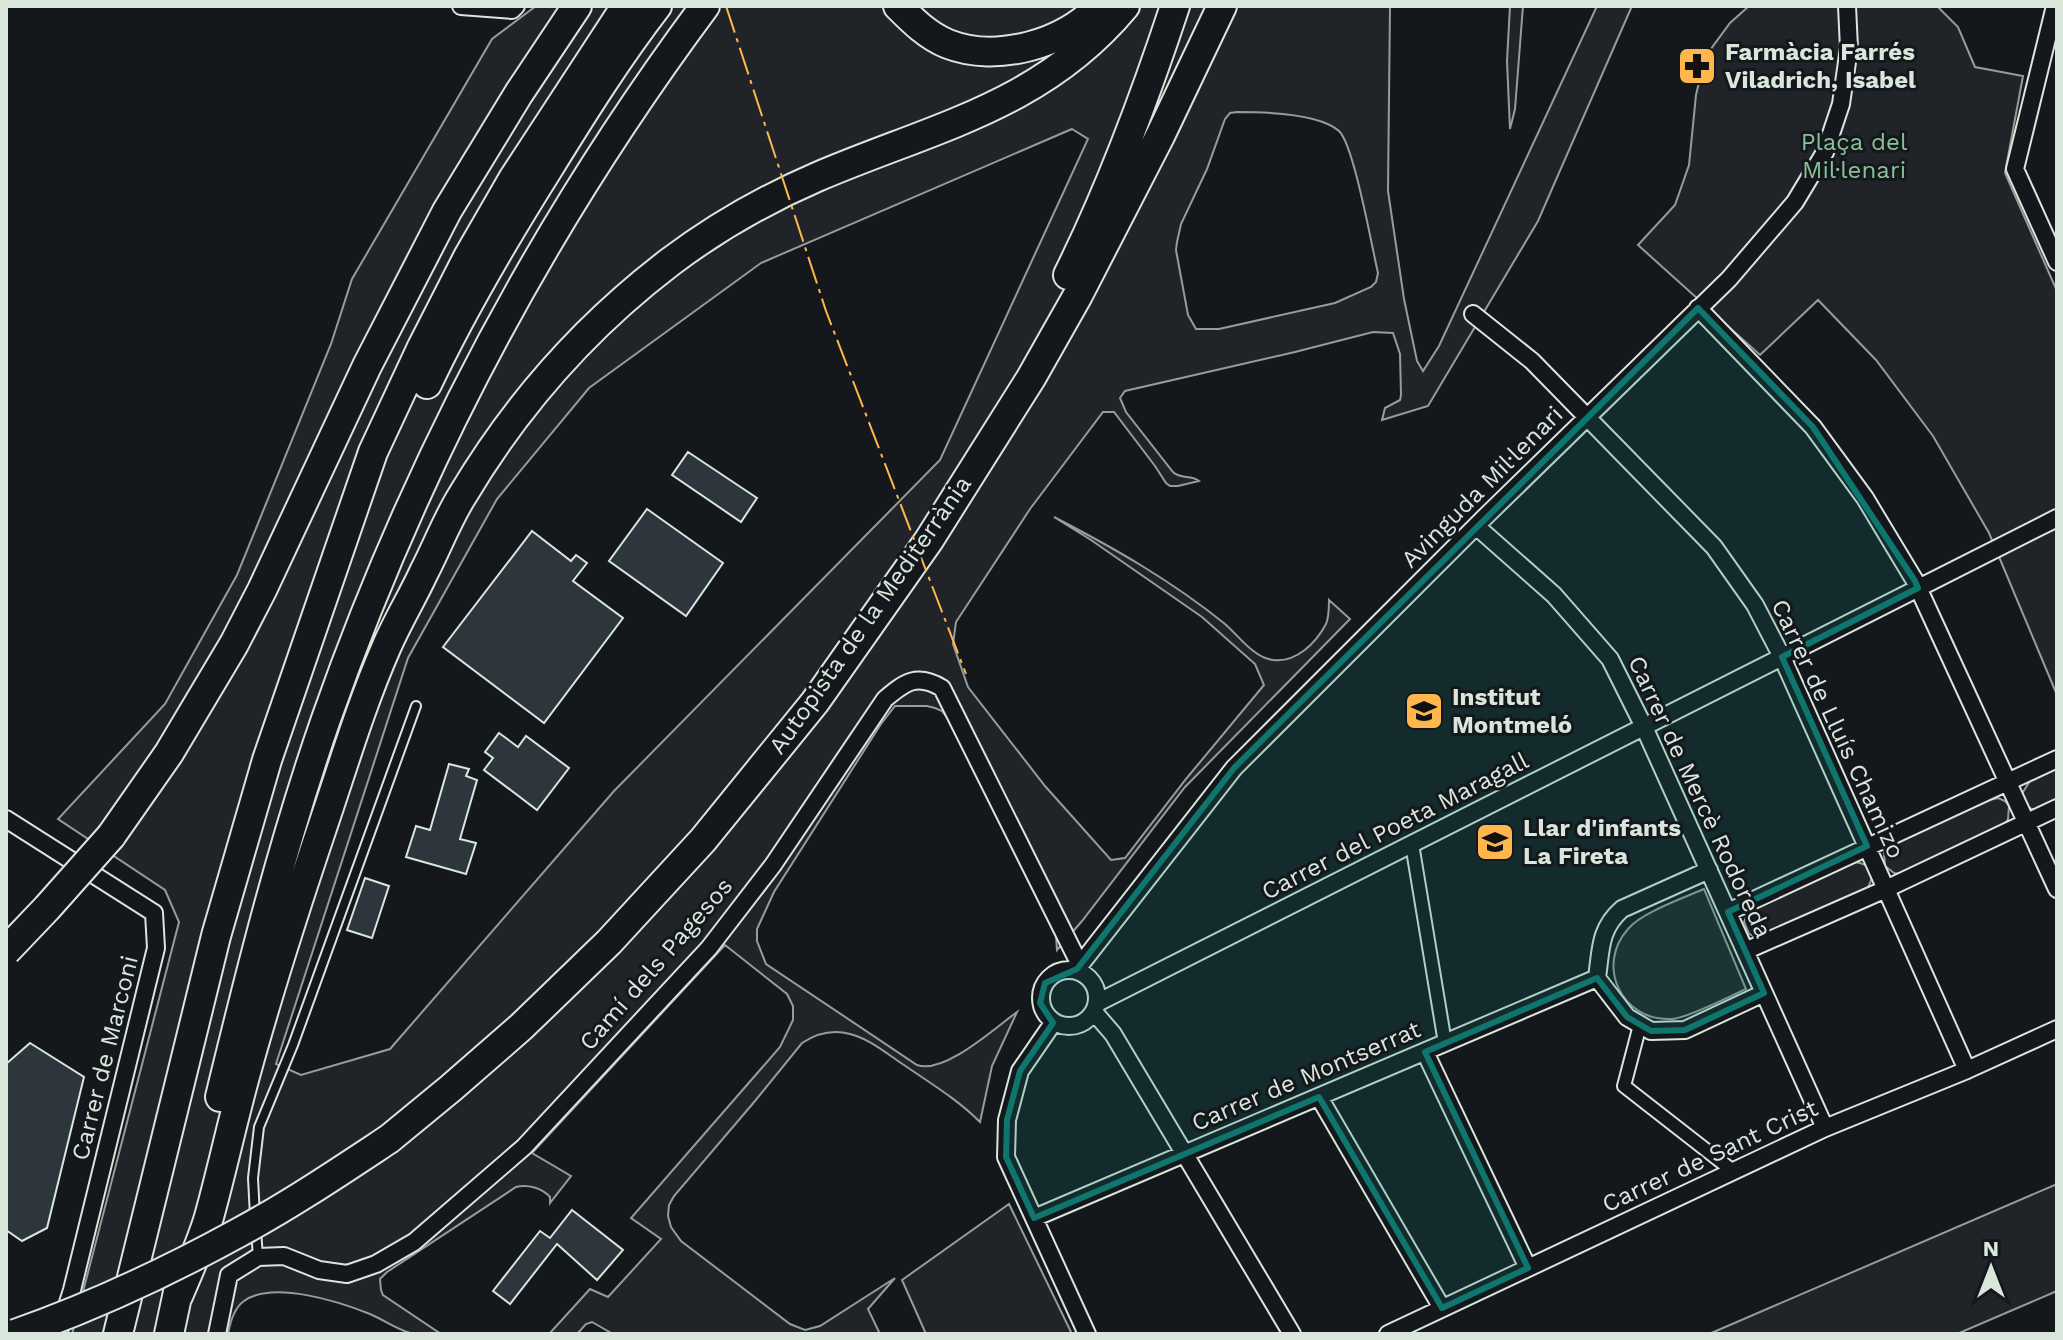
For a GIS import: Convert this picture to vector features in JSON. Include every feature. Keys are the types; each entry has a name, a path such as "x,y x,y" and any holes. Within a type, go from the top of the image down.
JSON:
{"highway":[{"path":"6,951 111,836 169,753 234,644 262,590 367,366 447,211 577,6"},
{"path":"118,1334 216,936 267,760 373,452 455,282 513,179 626,6"},
{"path":"325,593 441,355 489,267 589,103 657,6"},
{"path":"169,1334 192,1212 265,917 326,721 379,580 445,431 511,304 582,184 668,55 705,6"},
{"path":"898,6 931,35 949,44 998,53 1047,41 1092,14 1099,6"},
{"path":"178,1296 208,1221 244,1078 287,934 364,705 386,647 460,499 494,446 540,385 590,330 671,261 717,231 812,179 922,137 1023,92 1087,46 1125,6"},
{"path":"815,702 901,556 1032,347 1104,196 1156,65 1175,6"},
{"name":"Autopista de la Mediterrània","path":"15,1334 103,1299 240,1233 389,1139 521,1027 609,942 703,840 815,702 929,540 1031,378 1078,295 1153,149 1222,6"}],"street":[{"path":"461,6 512,10 516,6"},
{"name":"Avinguda Mil·lenari","path":"1080,969 1234,768 1729,279 1795,202 1825,152 1841,104 1849,48 1847,6"},
{"path":"2055,6 2015,169 2057,262"},
{"path":"1698,308 1813,427 1865,498 1918,588 2057,889"},
{"name":"Carrer de Lluís Chamizo","path":"1473,314 1532,361 1588,416 1714,547 1755,605 1782,657 1967,1070"},
{"name":"Carrer del Poeta Maragall","path":"1096,1007 2057,518"},
{"name":"Carrer de Mercè Rodoreda","path":"1476,526 1554,595 1610,659 1644,727 1825,1128"},
{"name":"Camí dels Pagesos","path":"258,1257 284,1256 319,1270 347,1274 376,1264 414,1242 524,1147 709,948 773,865 885,699 902,684 918,679 931,681 942,688 1080,969"},
{"path":"1728,912 2057,759"},
{"path":"1745,951 2057,808"},
{"name":"Carrer de Marconi","path":"6,819 154,913 156,948 72,1290 58,1334"},
{"path":"1412,844 1445,1043"},
{"path":"1709,870 1622,909 1611,918 1603,935 1597,978 1627,1017 1651,1031 1685,1030 1764,993"},
{"path":"1080,969 1093,983 1097,993 1096,1007 1088,1020 1073,1027 1063,1027 1053,1023 1044,1012 1040,1003 1041,992 1045,983 1060,971 1080,969"},
{"name":"Carrer de Montserrat","path":"1034,1218 1597,978"},
{"path":"1096,1007 1292,1334"},
{"path":"1053,1023 1020,1071 1007,1120 1006,1157 1087,1334"},
{"path":"1640,1025 1624,1086 1733,1171"},
{"name":"Carrer de Sant Crist","path":"1388,1334 1825,1128 2057,1029"},
{"path":"1425,1052 1528,1268"},
{"path":"1319,1097 1442,1308"},
{"path":"217,1334 229,1275 258,1257"}],"lane":[{"path":"258,1257 253,1178 259,1127 293,1045 416,706"}],"highlighted area":[{"path":"1698,308 1813,427 1915,581 1918,588 1782,657 1867,846 1728,912 1764,993 1685,1030 1651,1031 1627,1017 1597,978 1425,1052 1528,1268 1442,1308 1319,1097 1034,1218 1006,1157 1007,1120 1020,1071 1053,1023 1040,1003 1045,983 1077,969 1234,768"}],"green space":[{"path":"536,6 1390,6 1388,191 1404,299 1417,361 1423,371 1439,346 1597,6 1632,6 1538,221 1428,406 1382,420 1385,408 1400,400 1400,354 1393,333 1373,332 1125,391 1120,398 1126,412 1173,472 1199,481 1170,486 1114,412 1103,412 1030,509 956,622 953,644 968,687 1045,786 1111,860 1125,858 1264,685 1255,664 1202,617 1054,517 1163,579 1205,608 1253,651 1266,658 1290,658 1311,645 1326,624 1329,600 1350,619 1185,787 1057,950 1056,936 1012,837 956,729 942,711 927,706 895,706 774,892 757,929 757,941 766,964 917,1065 928,1066 955,1057 1017,1012 992,1066 980,1122 943,1092 871,1043 857,1036 825,1033 802,1043 669,1205 671,1227 681,1241 790,1324 805,1330 820,1326 895,1278 868,1309 880,1334 613,1334 592,1322 577,1334 549,1334 590,1289 608,1297 661,1239 631,1218 780,1047 793,1020 793,1006 787,994 725,945 532,1153 571,1176 550,1203 550,1197 539,1189 516,1187 380,1279 383,1295 441,1334 414,1334 342,1304 307,1295 272,1292 244,1301 233,1316 228,1334 72,1334 179,922 165,890 58,819 165,704 237,575 331,344 352,279 492,39","holes":["1230,113 1305,117 1339,131 1351,156 1378,273 1371,287 1335,303 1219,329 1196,329 1188,315 1177,242 1181,224 1207,169 1225,119","1072,129 1088,139 940,460 614,791 390,1049 301,1075 276,1064 408,658 497,499 589,388 761,263"]},
{"path":"1510,6 1523,6 1515,109 1510,129 1507,61"},
{"name":"Plaça del Mil·lenari","path":"1749,6 1937,6 1958,27 1975,67 2023,76 2005,173 2057,291 2057,695 1989,533 1933,436 1876,360 1818,300 1760,355 1638,245 1675,205 1689,165 1696,95 1705,57 1730,23"},
{"path":"2057,768 2057,804 2037,811 2025,806 2021,795 2030,781"},
{"path":"1998,798 2009,806 2008,819 2002,829 1902,874 1894,873 1885,866 1884,852 1889,846"},
{"path":"1855,862 1866,866 1871,872 1871,881 1865,891 1765,936 1749,934 1744,922 1749,910"},
{"path":"1704,889 1746,989 1679,1018 1654,1018 1627,1002 1619,989 1614,975 1618,944 1628,929 1642,917"},
{"path":"2057,1184 2057,1291 1957,1334 1709,1334"},
{"path":"1009,1204 1072,1334 926,1334 902,1280"}],"building":[{"path":"688,452 757,498 741,522 672,475"},
{"path":"647,509 723,563 686,616 609,561"},
{"path":"532,531 571,561 576,555 587,563 573,581 623,618 544,723 443,647"},
{"path":"499,733 518,747 526,736 569,768 537,810 484,770 493,758 485,752"},
{"path":"449,764 469,769 466,776 477,780 460,839 476,843 466,874 406,857 416,826 430,830"},
{"path":"365,878 389,886 372,938 347,930"},
{"path":"30,1043 84,1077 47,1228 22,1241 6,1230 6,1064"},
{"path":"572,1210 623,1250 597,1280 557,1244 510,1304 493,1291 540,1231 550,1238"}],"power":[{"path":"726,6 826,311 966,674"}],"place":[{"name":"Farmàcia Farrés Viladrich, Isabel","path":"1697,66"},
{"name":"Institut Montmeló","path":"1424,711"},
{"name":"Llar d'infants La Fireta","path":"1495,842"}]}
